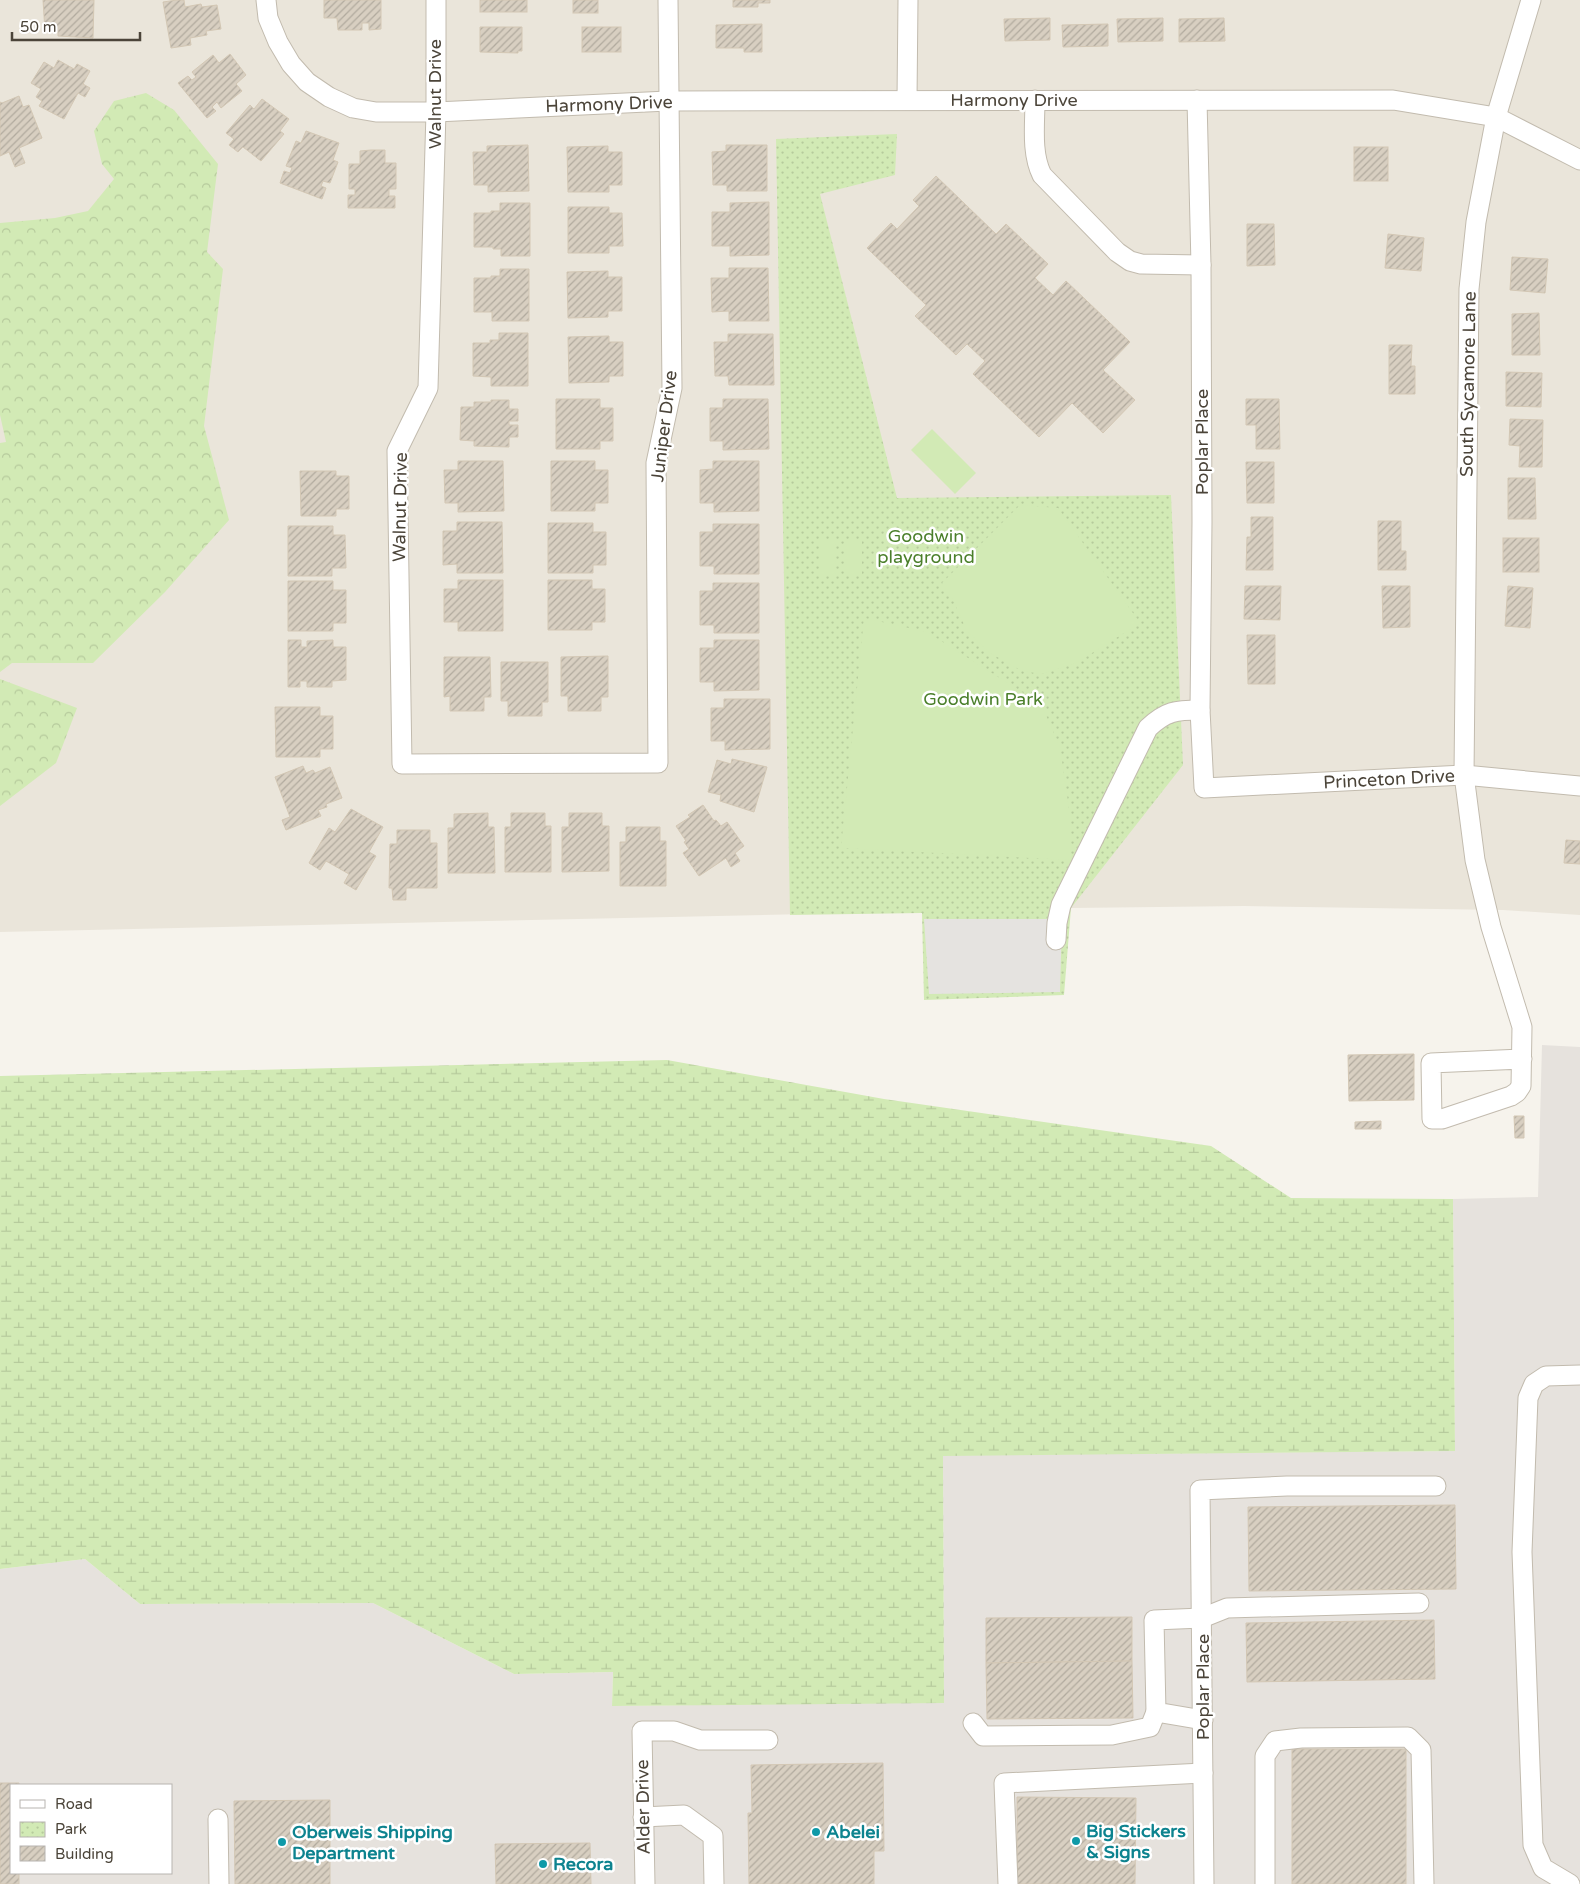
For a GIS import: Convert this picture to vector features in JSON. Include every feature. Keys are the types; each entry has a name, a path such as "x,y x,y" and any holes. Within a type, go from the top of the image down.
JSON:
{"street":[{"name":"Harmony Drive","path":"266,0 268,18 278,42 291,64 307,82 329,97 352,108 376,112 436,112 668,101 1393,100 1496,117 1580,160"},
{"name":"Walnut Drive","path":"436,0 436,112 428,388 397,451 402,764 658,763"},
{"name":"Juniper Drive","path":"658,763 656,463 672,388 668,0"},
{"path":"907,100 908,0"},
{"name":"South Sycamore Lane","path":"1522,1059 1431,1063 1432,1119 1442,1119 1511,1096 1521,1086 1522,1059 1522,1027 1491,926 1474,860 1464,775 1469,289 1476,222 1496,117 1531,0"},
{"path":"1035,100 1036,155 1042,175 1117,252 1130,261 1141,264 1201,265"},
{"name":"Poplar Place","path":"1197,100 1201,265 1202,522 1200,710 1204,783"},
{"path":"1056,940 1061,905 1148,728 1169,712 1200,710"},
{"name":"Princeton Drive","path":"1204,783 1204,788 1464,775 1580,786"},
{"path":"1570,1884 1543,1868 1533,1845 1522,1552 1528,1398 1534,1384 1546,1376 1580,1375"},
{"name":"Poplar Place","path":"1204,1884 1200,1490 1287,1486 1436,1486"},
{"path":"973,1723 983,1736 1112,1735 1150,1727 1156,1712 1154,1620 1202,1618 1227,1608 1419,1603"},
{"path":"1156,1712 1203,1720"},
{"name":"Alder Drive","path":"644,1884 642,1731 674,1731 700,1740 768,1740"},
{"path":"1265,1884 1265,1756 1275,1741 1301,1738 1408,1737 1421,1750 1424,1884"},
{"path":"1008,1884 1004,1783 1204,1773"},
{"path":"643,1818 684,1815 712,1836 714,1884"},
{"path":"218,1819 219,1884"}],"shaded area":[{"path":"0,0 1580,0 1580,915 1503,910 1244,906 1071,908 0,932"},
{"path":"924,919 1062,919 1060,992 929,994"},
{"path":"1542,1045 1580,1047 1580,1884 0,1884 0,1569 85,1559 140,1604 373,1603 514,1674 613,1672 612,1706 944,1702 943,1455 1455,1451 1453,1199 1538,1197"}],"green space":[{"path":"146,93 174,110 218,164 207,252 223,269 204,426 229,520 165,592 93,663 12,663 0,672 0,443 6,442 0,415 0,223 55,218 88,211 114,179 102,164 94,131 114,101"},
{"name":"Goodwin Park","path":"897,134 895,175 820,194 897,498 1171,495 1183,765 1071,908 1064,995 924,1000 922,913 790,915 776,139"},
{"path":"932,429 976,473 955,494 911,450"},
{"path":"1020,505 1058,508 1140,623 1076,663 1042,674 1022,671 990,653 967,631 953,600 942,583"},
{"path":"820,541 836,541 835,576 820,576"},
{"path":"846,541 862,541 862,576 846,576"},
{"path":"864,618 927,632 1041,704 1060,747 1069,809 1069,860 841,848"},
{"path":"0,679 77,708 56,763 0,806"},
{"path":"667,1060 884,1099 1211,1146 1291,1198 1453,1199 1455,1451 943,1456 944,1703 612,1706 613,1672 514,1674 373,1603 140,1604 85,1559 0,1569 0,1076"}],"building":[{"path":"43,0 94,0 93,38 58,36 58,31 45,31"},
{"path":"184,0 185,7 201,4 202,7 217,5 221,29 206,31 207,35 190,38 191,45 171,48 163,2"},
{"path":"324,0 381,0 381,29 369,30 369,23 362,23 362,30 338,30 337,18 324,18"},
{"path":"480,0 527,0 527,12 480,12"},
{"path":"573,0 598,0 598,13 573,13"},
{"path":"733,0 770,0 770,3 758,3 758,7 733,7"},
{"path":"1050,18 1050,40 1005,41 1004,19"},
{"path":"1163,18 1163,41 1118,42 1117,19"},
{"path":"1224,18 1225,41 1179,42 1179,19"},
{"path":"762,24 762,52 744,52 744,48 716,48 716,25"},
{"path":"1108,24 1108,46 1063,47 1062,25"},
{"path":"480,27 522,27 522,51 518,51 518,53 480,52"},
{"path":"582,27 621,27 621,52 582,52"},
{"path":"230,54 246,75 236,84 242,91 221,108 217,102 212,107 216,111 207,118 178,83 188,76 192,80 196,77 192,72 213,55 219,63"},
{"path":"58,60 74,69 77,64 90,71 83,84 90,88 85,97 78,93 64,119 39,106 42,101 36,97 41,89 31,83 44,62 54,68"},
{"path":"19,96 23,107 29,105 42,138 19,148 25,163 15,167 9,152 0,156 0,102 2,103"},
{"path":"262,99 289,119 280,131 284,134 261,161 243,147 238,152 229,145 234,139 226,133 250,105 254,109"},
{"path":"306,131 339,143 333,160 338,162 330,183 323,181 321,186 326,188 322,199 280,183 284,171 290,173 292,168 286,166 296,141 301,143"},
{"path":"528,145 529,191 488,192 488,185 474,185 473,152 487,152 487,146"},
{"path":"726,145 767,145 767,191 727,191 727,185 713,185 712,152 726,151"},
{"path":"608,146 608,152 622,152 622,185 609,185 609,192 568,192 567,147"},
{"path":"1354,147 1388,147 1388,181 1354,181"},
{"path":"385,150 385,163 396,163 396,189 389,189 389,196 395,196 395,208 348,208 348,195 355,195 355,189 349,189 349,164 360,164 360,151"},
{"path":"936,176 996,234 1006,224 1048,264 1035,278 1053,295 1066,281 1130,342 1103,370 1135,400 1103,433 1072,403 1039,437 973,374 985,361 967,344 956,355 915,316 926,305 867,248 891,223 897,229 919,206 913,200"},
{"path":"769,202 769,255 730,256 730,246 712,246 712,212 730,212 730,203"},
{"path":"500,203 530,203 530,256 501,256 501,249 474,247 474,213 500,211"},
{"path":"568,207 609,207 609,213 622,213 623,246 609,246 609,253 568,253"},
{"path":"1247,224 1274,224 1275,265 1247,266"},
{"path":"1388,234 1424,238 1421,271 1385,268"},
{"path":"1512,257 1548,259 1545,293 1510,290"},
{"path":"729,268 768,268 769,321 729,321 729,311 712,312 711,278 729,278"},
{"path":"500,269 529,269 529,321 492,321 492,312 474,312 474,278 500,276"},
{"path":"608,271 608,277 622,277 622,311 608,311 608,317 568,318 567,272"},
{"path":"1539,313 1540,355 1512,355 1512,314"},
{"path":"499,333 528,333 528,386 491,386 491,377 473,376 473,343 490,343 490,340 499,340"},
{"path":"728,334 773,334 774,385 729,385 728,376 715,376 714,342 728,342"},
{"path":"609,336 609,342 623,342 623,376 609,376 609,382 569,383 568,337"},
{"path":"1389,345 1412,345 1411,366 1415,366 1415,394 1389,394"},
{"path":"1506,372 1542,373 1541,407 1506,406"},
{"path":"556,399 600,399 600,408 613,408 613,441 600,441 600,449 556,449"},
{"path":"723,399 768,399 769,449 723,450 723,441 710,441 710,408 723,408"},
{"path":"1246,399 1279,399 1280,449 1256,449 1256,425 1246,425"},
{"path":"491,400 509,400 509,409 518,409 518,421 509,421 509,425 518,425 518,437 509,437 509,447 474,446 474,441 460,440 461,407 474,407 474,402 491,402"},
{"path":"1510,419 1543,420 1542,467 1519,467 1520,446 1509,445"},
{"path":"458,461 503,461 504,511 458,512 458,503 445,503 444,470 458,470"},
{"path":"551,461 595,461 595,470 608,470 608,503 595,503 595,511 551,511"},
{"path":"713,461 759,461 759,511 714,512 714,503 700,503 700,470 713,469"},
{"path":"1246,462 1274,462 1274,503 1247,503"},
{"path":"300,471 336,471 336,476 349,476 349,509 336,509 336,516 301,516"},
{"path":"1508,478 1535,478 1536,519 1508,519"},
{"path":"1251,517 1273,517 1273,570 1246,570 1247,537 1251,537"},
{"path":"1378,521 1401,521 1401,551 1406,551 1406,570 1378,570"},
{"path":"457,522 502,522 503,573 457,573 457,564 443,565 443,531 457,531"},
{"path":"548,523 593,523 593,532 606,532 606,565 593,565 593,573 548,573"},
{"path":"713,524 759,524 759,574 714,574 714,566 700,566 700,532 713,532"},
{"path":"288,526 333,526 333,535 345,535 346,568 332,568 332,576 288,576"},
{"path":"1503,538 1539,538 1539,572 1503,572"},
{"path":"458,580 503,580 503,631 458,631 458,622 444,622 444,589 458,589"},
{"path":"548,580 592,580 592,589 605,589 605,622 592,622 592,630 548,630"},
{"path":"288,581 333,581 333,590 346,590 346,623 333,623 333,631 288,631"},
{"path":"713,583 759,583 759,633 714,633 714,625 700,625 700,591 713,591"},
{"path":"1245,586 1281,586 1280,620 1244,619"},
{"path":"1382,586 1410,586 1410,627 1383,628"},
{"path":"1508,586 1533,588 1530,628 1505,626"},
{"path":"1247,635 1275,635 1275,684 1248,684"},
{"path":"288,640 301,640 301,647 307,647 307,641 333,640 333,647 346,647 346,680 332,681 332,687 307,687 307,681 300,681 300,687 288,687"},
{"path":"714,640 759,640 759,690 714,691 714,682 700,682 700,648 714,648"},
{"path":"608,656 608,697 601,697 601,711 568,711 568,696 561,696 561,657"},
{"path":"444,657 490,657 491,697 484,697 484,711 450,711 450,696 444,697"},
{"path":"501,662 548,662 548,702 542,702 542,716 508,716 508,701 501,701"},
{"path":"724,699 770,699 770,749 725,750 725,741 711,741 711,708 724,708"},
{"path":"275,707 320,707 320,716 333,716 333,749 320,749 320,757 276,757"},
{"path":"732,759 767,767 754,812 720,801 721,795 708,792 717,760 731,764"},
{"path":"303,766 306,773 313,770 315,773 330,767 342,798 326,804 327,807 318,810 321,816 286,830 282,820 290,817 275,777"},
{"path":"703,805 714,821 716,820 721,826 727,822 744,846 735,853 740,861 731,867 726,858 699,876 683,853 689,849 676,826"},
{"path":"351,809 383,827 369,852 376,856 356,890 344,883 349,874 326,861 320,870 309,863 329,828 335,832"},
{"path":"488,813 488,827 494,827 495,873 448,873 448,828 454,828 454,814"},
{"path":"511,813 545,813 545,826 551,826 551,872 505,872 505,827 511,827"},
{"path":"569,813 602,813 602,826 609,826 609,871 562,872 562,827 569,827"},
{"path":"626,827 660,827 660,841 666,841 666,886 620,886 620,842 626,842"},
{"path":"397,830 430,830 430,843 437,843 437,888 406,888 406,900 393,900 392,888 389,888 390,844 397,844"},
{"path":"1566,840 1580,841 1580,864 1564,863"},
{"path":"1414,1054 1414,1100 1349,1101 1348,1055"},
{"path":"1514,1116 1524,1116 1524,1138 1515,1138"},
{"path":"1381,1121 1381,1129 1355,1129 1355,1122"},
{"path":"1455,1505 1456,1589 1249,1591 1248,1507"},
{"path":"1132,1617 1132,1661 986,1663 986,1618"},
{"path":"1434,1620 1435,1679 1247,1682 1246,1623"},
{"path":"1132,1661 1133,1718 987,1719 986,1663"},
{"path":"1292,1749 1406,1749 1406,1884 1292,1884"},
{"name":"Abelei","path":"883,1763 884,1851 874,1851 874,1884 749,1884 748,1813 752,1813 751,1765"},
{"path":"0,1783 19,1783 10,1784 10,1874 19,1874 19,1884 0,1884"},
{"name":"Big Stickers & Signs","path":"1017,1797 1136,1798 1135,1884 1017,1884"},
{"name":"Oberweis Shipping Department","path":"330,1800 330,1884 235,1884 234,1801"},
{"name":"Recora","path":"590,1843 591,1884 496,1884 495,1844"}],"place":[{"name":"Abelei","path":"816,1832"},
{"name":"Big Stickers & Signs","path":"1076,1841"},
{"name":"Oberweis Shipping Department","path":"282,1842"},
{"name":"Recora","path":"543,1864"}],"park label":[{"name":"Goodwin playground","path":"926,546"}]}
